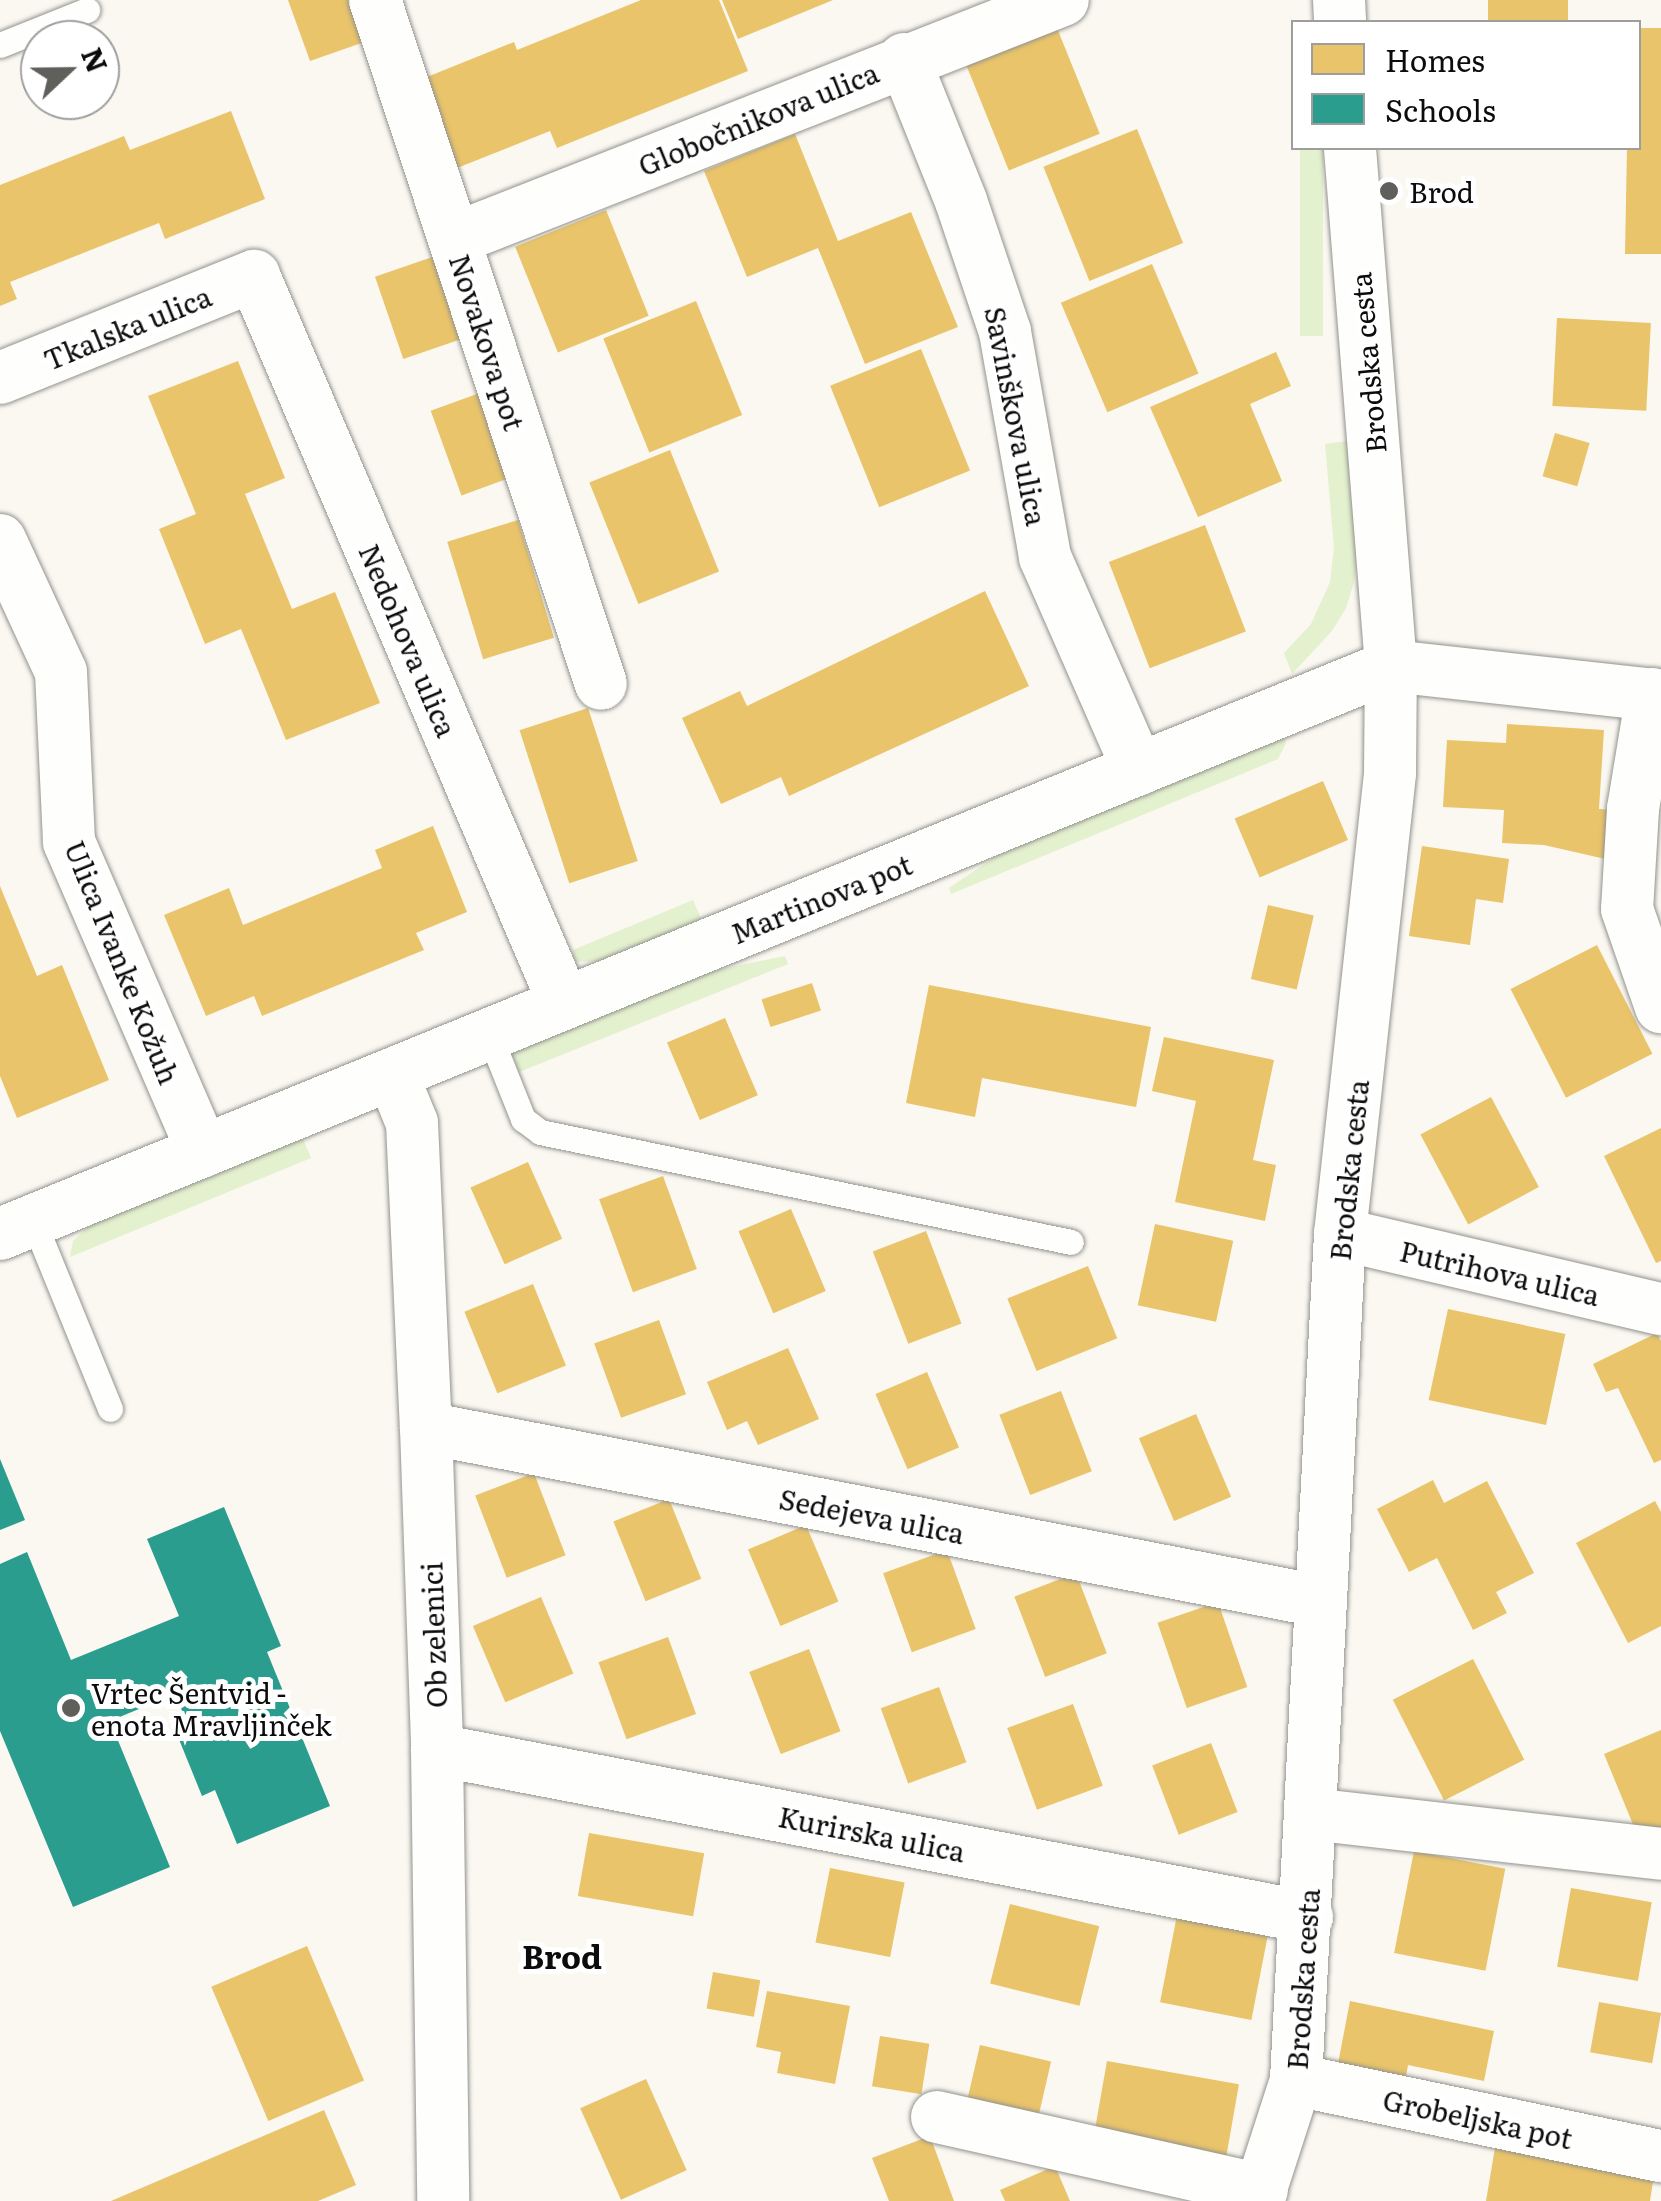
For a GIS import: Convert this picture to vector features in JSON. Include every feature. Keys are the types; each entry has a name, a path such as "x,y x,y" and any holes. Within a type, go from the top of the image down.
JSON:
{"street":[{"name":"Novakova pot","path":"375,0 601,684"},
{"name":"Globočnikova ulica","path":"454,239 904,59 1063,0"},
{"name":"Savinškova ulica","path":"904,59 961,201 1006,332 1045,557 1138,769"},
{"name":"Brodska cesta","path":"938,2117 1259,2196 1296,2080 1340,1234 1390,773 1391,666 1350,150"},
{"name":"Tkalska ulica","path":"0,378 254,276"},
{"name":"Nedohova ulica","path":"254,276 564,1003"},
{"name":"Ulica Ivanke Kožuh","path":"0,540 61,672 69,842 203,1151"},
{"name":"Martinova pot","path":"17,1227 1391,666 1656,695"},
{"path":"1656,695 1633,809 1627,909 1661,1008"},
{"name":"Ob zelenici","path":"392,1074 412,1123 426,1428 437,1750 443,2201"},
{"name":"Putrihova ulica","path":"1340,1234 1661,1309"},
{"name":"Sedejeva ulica","path":"426,1428 1319,1601"},
{"name":"Kurirska ulica","path":"437,1750 1307,1917"},
{"path":"1311,1814 1661,1854"},
{"name":"Grobeljska pot","path":"1296,2080 1661,2156"}],"lane":[{"path":"0,45 87,10"},
{"path":"489,1034 523,1119 540,1132 1071,1242"},
{"path":"17,1227 110,1409"}],"green space":[{"path":"1300,150 1323,150 1323,336 1300,336"},
{"path":"1347,441 1358,545 1354,582 1346,608 1332,631 1292,674 1284,653 1311,624 1330,582 1334,548 1325,444"},
{"path":"1283,734 1286,743 1278,759 951,894 949,888 1011,846"},
{"path":"693,900 702,921 608,961 574,962 573,950"},
{"path":"785,956 788,964 519,1072 510,1050 701,973"},
{"path":"302,1136 311,1158 70,1257 73,1241 91,1224"}],"building: Homes":[{"path":"288,0 359,0 373,39 310,61"},
{"path":"641,0 719,0 748,71 557,148 550,131 457,168 422,79 514,42 517,50"},
{"path":"722,0 833,0 738,39"},
{"path":"1488,0 1568,0 1568,20 1488,20"},
{"path":"1057,28 1100,134 1009,170 966,65"},
{"path":"1641,28 1661,28 1661,254 1625,254 1627,150 1641,150"},
{"path":"231,111 265,199 165,239 159,223 10,282 17,299 0,306 0,185 124,136 130,150"},
{"path":"1137,129 1183,243 1089,281 1043,167"},
{"path":"795,134 838,241 911,212 958,327 865,364 818,248 747,277 704,171"},
{"path":"606,210 649,316 558,352 515,247"},
{"path":"444,253 472,335 403,359 375,277"},
{"path":"1152,264 1198,374 1107,412 1061,303"},
{"path":"696,301 742,415 649,453 603,338"},
{"path":"1557,318 1651,323 1646,411 1552,406"},
{"path":"921,349 970,470 879,507 830,386"},
{"path":"1276,352 1291,386 1250,404 1282,481 1198,517 1150,407"},
{"path":"238,361 285,478 245,494 292,609 335,592 380,703 286,740 241,629 205,644 159,529 196,514 148,396"},
{"path":"488,390 519,475 461,495 431,411"},
{"path":"1555,433 1590,443 1577,486 1543,476"},
{"path":"670,450 719,571 638,604 589,483"},
{"path":"518,520 554,638 483,659 447,542"},
{"path":"1205,525 1246,631 1150,668 1109,562"},
{"path":"985,591 1029,686 789,796 781,777 721,804 682,718 740,691 747,706"},
{"path":"588,708 638,861 569,883 520,730"},
{"path":"1507,724 1604,730 1599,809 1616,810 1614,861 1544,845 1502,843 1504,810 1443,807 1447,740 1506,743"},
{"path":"1323,781 1348,840 1260,877 1235,819"},
{"path":"433,826 467,912 416,933 424,950 262,1016 254,996 206,1016 164,915 229,888 243,925 382,868 375,850"},
{"path":"1422,846 1509,859 1503,903 1476,899 1470,945 1409,936"},
{"path":"0,886 37,976 62,965 109,1080 17,1118 0,1076"},
{"path":"1268,905 1314,916 1297,990 1251,979"},
{"path":"1597,945 1652,1054 1566,1098 1511,989"},
{"path":"812,983 821,1011 771,1027 762,999"},
{"path":"929,985 1151,1027 1136,1107 982,1078 975,1117 906,1103"},
{"path":"725,1018 758,1095 700,1120 667,1043"},
{"path":"1164,1037 1274,1060 1253,1160 1276,1165 1265,1221 1175,1202 1196,1101 1152,1091"},
{"path":"1491,1097 1539,1187 1468,1225 1420,1135"},
{"path":"1661,1128 1661,1261 1656,1263 1604,1156"},
{"path":"528,1162 562,1239 505,1264 470,1188"},
{"path":"663,1176 697,1269 633,1292 599,1199"},
{"path":"791,1209 826,1291 773,1313 739,1231"},
{"path":"1155,1224 1233,1241 1216,1322 1138,1305"},
{"path":"926,1231 961,1323 908,1344 873,1251"},
{"path":"1088,1266 1117,1338 1037,1371 1007,1299"},
{"path":"533,1284 566,1366 497,1393 464,1312"},
{"path":"1448,1309 1565,1334 1546,1425 1429,1400"},
{"path":"659,1320 686,1394 621,1418 594,1344"},
{"path":"1657,1333 1661,1341 1661,1460 1654,1463 1618,1388 1606,1392 1593,1364"},
{"path":"788,1348 819,1419 758,1445 747,1421 727,1430 707,1382"},
{"path":"927,1372 959,1447 907,1469 875,1394"},
{"path":"1061,1391 1092,1471 1030,1495 999,1415"},
{"path":"1196,1414 1231,1497 1174,1521 1139,1438"},
{"path":"534,1473 566,1555 507,1578 475,1496"},
{"path":"1433,1480 1444,1503 1487,1481 1534,1573 1496,1592 1507,1613 1473,1630 1437,1558 1409,1572 1377,1509"},
{"path":"669,1499 701,1579 646,1601 613,1521"},
{"path":"1655,1501 1661,1512 1661,1626 1628,1643 1576,1543"},
{"path":"806,1525 838,1601 780,1626 748,1550"},
{"path":"947,1550 976,1629 912,1652 883,1573"},
{"path":"1076,1573 1107,1653 1045,1677 1014,1597"},
{"path":"541,1597 573,1673 505,1702 473,1626"},
{"path":"1218,1602 1247,1687 1187,1708 1157,1623"},
{"path":"668,1637 696,1714 627,1739 598,1662"},
{"path":"809,1649 841,1731 781,1754 749,1672"},
{"path":"1473,1659 1524,1760 1444,1801 1393,1700"},
{"path":"939,1687 966,1762 908,1783 881,1708"},
{"path":"1073,1704 1103,1786 1037,1810 1007,1728"},
{"path":"1661,1730 1661,1830 1639,1839 1604,1754"},
{"path":"1211,1743 1238,1812 1179,1835 1152,1766"},
{"path":"589,1833 704,1853 693,1916 578,1896"},
{"path":"1414,1851 1505,1869 1485,1971 1394,1953"},
{"path":"830,1868 905,1883 890,1957 815,1943"},
{"path":"1571,1888 1652,1902 1638,1981 1557,1967"},
{"path":"1010,1904 1099,1926 1079,2006 990,1984"},
{"path":"1178,1910 1269,1928 1251,2020 1160,2002"},
{"path":"307,1946 364,2080 268,2121 211,1987"},
{"path":"713,1972 760,1980 754,2017 707,2008"},
{"path":"767,1991 850,2006 835,2084 777,2073 781,2052 756,2047"},
{"path":"1350,2001 1494,2031 1484,2081 1408,2065 1405,2082 1337,2069"},
{"path":"1599,2002 1661,2013 1652,2063 1590,2052"},
{"path":"880,2036 929,2044 921,2094 872,2086"},
{"path":"980,2045 1051,2061 1037,2125 965,2108"},
{"path":"1107,2061 1239,2084 1226,2155 1094,2132"},
{"path":"646,2079 687,2170 621,2200 580,2108"},
{"path":"324,2110 356,2185 318,2201 111,2201"},
{"path":"930,2136 954,2201 889,2201 872,2158"},
{"path":"1496,2142 1655,2168 1650,2201 1486,2201"},
{"path":"1055,2166 1070,2201 1005,2201 1000,2190"}],"building: Schools":[{"path":"0,1459 25,1520 0,1530"},
{"name":"Vrtec Šentvid - enota Mravljinček","path":"224,1507 281,1646 267,1652 330,1806 237,1844 215,1790 202,1796 176,1732 189,1727 175,1694 110,1721 170,1867 73,1907 0,1731 0,1564 27,1552 71,1660 179,1616 147,1539"}],"place":[{"name":"Brod","path":"1389,191"},
{"name":"Vrtec Šentvid - enota Mravljinček","path":"71,1708"}],"district":[{"name":"Brod","path":"562,1955"}]}
